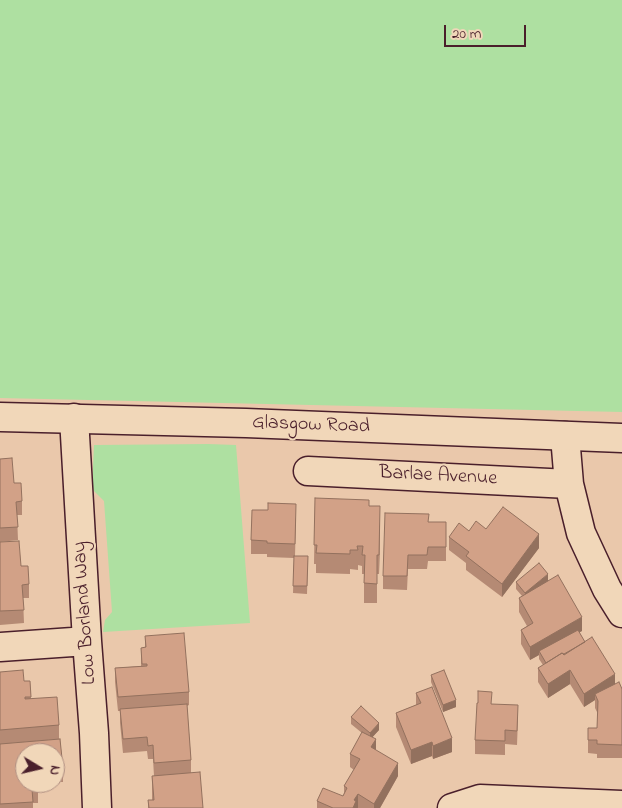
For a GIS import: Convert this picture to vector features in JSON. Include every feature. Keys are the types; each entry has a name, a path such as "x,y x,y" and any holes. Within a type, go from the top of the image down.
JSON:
{"street":[{"name":"Glasgow Road","path":"0,418 74,418 246,423 622,438"},
{"name":"Low Borland Way","path":"74,418 97,808"},
{"path":"565,436 569,484 581,533 607,589 622,613"},
{"name":"Barlae Avenue","path":"308,471 569,484"},
{"path":"0,647 87,641"},
{"path":"452,808 480,799 622,805"}],"green space":[{"path":"0,0 622,0 622,412 0,398"},
{"path":"94,445 236,445 250,623 103,632 105,620 112,612 104,501 92,489"}],"building":[{"path":"12,458 14,483 21,483 22,501 16,502 18,527 0,528 0,459"},
{"path":"315,498 369,500 369,506 380,506 377,584 364,583 365,555 362,555 363,546 357,546 358,550 350,550 350,554 316,553 317,545 314,545"},
{"path":"268,503 296,504 295,544 267,543 267,541 251,540 252,510 268,510"},
{"path":"503,507 539,534 502,584 466,556 469,552 449,537 459,523 469,531 476,521 486,529"},
{"path":"385,513 429,514 428,522 446,522 446,547 428,547 427,555 408,555 407,576 383,576"},
{"path":"19,541 21,566 28,566 29,584 22,585 24,610 0,611 0,542"},
{"path":"294,556 308,556 307,586 293,586"},
{"path":"539,563 548,574 525,593 516,582"},
{"path":"558,575 582,617 530,647 521,630 533,623 519,598"},
{"path":"578,630 585,642 546,663 539,651"},
{"path":"184,633 189,692 118,697 115,668 147,666 147,664 142,664 141,648 146,647 145,636"},
{"path":"592,637 615,674 584,694 570,670 548,684 538,668 562,653 564,655"},
{"path":"23,670 24,681 30,681 31,697 25,697 25,699 57,697 59,725 0,730 0,672"},
{"path":"444,670 456,700 443,705 431,675"},
{"path":"619,682 622,689 622,745 597,744 597,740 588,740 588,728 597,728 598,701 595,694"},
{"path":"432,687 452,738 433,746 432,742 411,750 396,713 421,703 416,693"},
{"path":"478,691 492,692 491,704 518,705 517,731 505,730 505,741 475,740"},
{"path":"187,704 191,760 154,763 153,745 148,746 147,737 123,739 120,709"},
{"path":"361,706 379,723 370,733 351,717"},
{"path":"362,732 376,739 371,747 398,763 374,804 358,794 354,800 356,801 353,808 333,808 317,801 323,788 343,796 347,788 344,786 360,759 350,754"},
{"path":"60,739 60,743 15,743 15,793 32,793 33,802 0,804 0,744"},
{"path":"200,772 203,808 149,808 148,800 154,800 152,776"}]}
